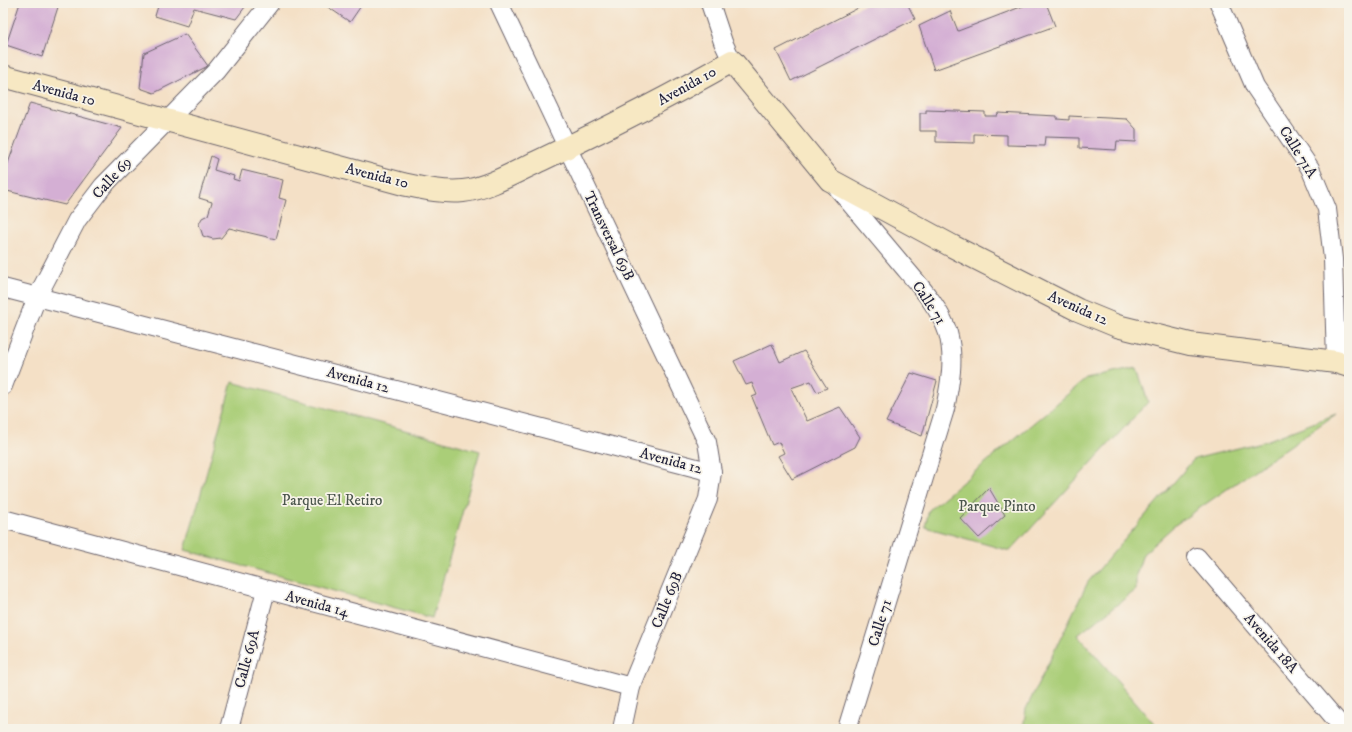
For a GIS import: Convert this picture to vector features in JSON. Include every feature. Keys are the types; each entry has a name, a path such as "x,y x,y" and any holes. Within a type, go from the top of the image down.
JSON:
{"street":[{"name":"Calle 69","path":"3,386 37,297 77,220 103,186 166,120 194,95 216,71 270,3"},
{"name":"Transversal 69B","path":"499,3 566,148 707,442 712,472"},
{"name":"Calle 71","path":"710,3 723,42 732,61 924,292 948,333 952,356 950,384 945,409 848,729"},
{"name":"Calle 71A","path":"1219,3 1255,87 1310,168 1327,209 1333,258 1342,364"},
{"name":"Avenida 10","path":"3,76 403,184 436,190 463,191 498,180 566,148 661,101 732,61"},
{"name":"Avenida 12","path":"830,180 952,246 1078,310 1117,326 1190,344 1342,364"},
{"name":"Avenida 12","path":"3,288 712,472"},
{"name":"Calle 69B","path":"622,729 631,688 708,499 712,472"},
{"name":"Avenida 14","path":"3,519 631,688"},
{"name":"Avenida 18A","path":"1197,557 1344,729"},
{"name":"Calle 69A","path":"228,729 266,590"}],"green space":[{"name":"Parque Pinto","path":"1137,368 1148,402 1010,551 925,527 929,510 1086,379"},
{"name":"Parque El Retiro","path":"232,382 480,451 432,618 185,550"},
{"path":"1336,414 1175,525 1143,554 1136,575 1136,590 1078,635 1159,729 1023,729 1026,709 1088,582 1194,459 1266,441"}],"building":[{"path":"20,3 59,4 42,57 6,45"},
{"path":"159,3 248,3 236,19 194,8 187,26 155,16"},
{"path":"322,3 363,3 350,22"},
{"path":"868,3 907,3 915,19 791,81 776,50"},
{"path":"1031,3 1046,3 1055,26 934,70 919,26 950,11 958,31"},
{"path":"185,34 208,66 154,93 140,88 144,53"},
{"path":"30,103 122,128 65,205 3,190 3,177"},
{"path":"926,110 985,112 985,116 997,116 998,113 1057,116 1057,119 1069,120 1069,116 1127,119 1136,129 1136,142 1117,141 1116,150 1079,148 1079,138 1045,137 1044,146 1007,145 1007,135 974,134 974,143 936,142 936,131 920,131 920,113 926,113"},
{"path":"211,156 217,159 214,170 234,176 233,179 239,181 242,170 283,180 279,198 286,200 276,239 229,228 221,238 213,239 203,236 199,224 202,218 208,215 212,202 199,198"},
{"path":"772,344 780,362 804,351 827,388 817,392 811,381 791,388 807,421 840,407 860,437 855,447 792,479 778,456 784,453 779,442 772,445 752,397 757,395 752,383 746,385 734,361"},
{"path":"911,373 937,381 922,436 886,422"},
{"path":"989,488 1005,515 979,538 960,518"}]}
